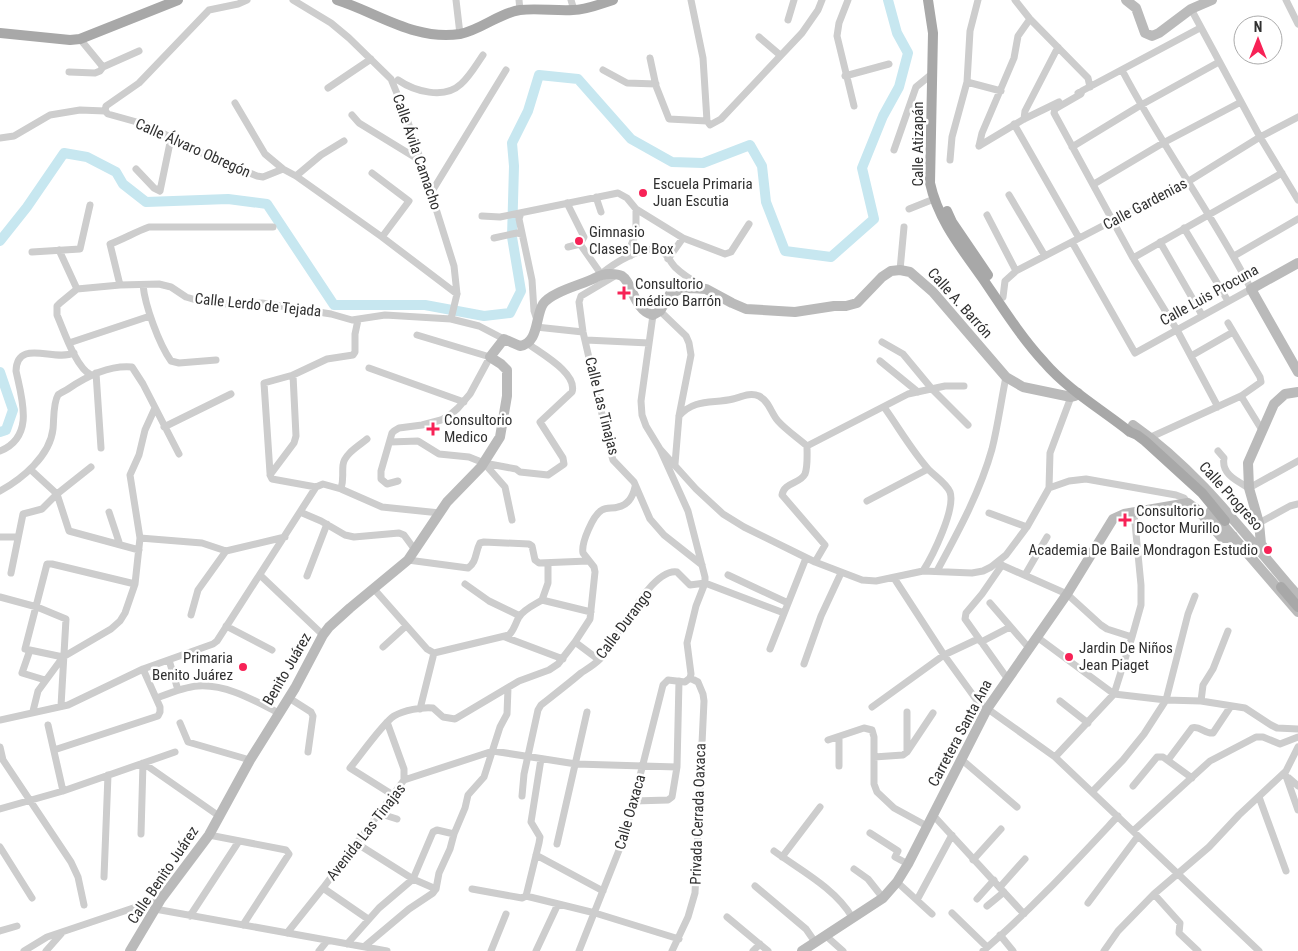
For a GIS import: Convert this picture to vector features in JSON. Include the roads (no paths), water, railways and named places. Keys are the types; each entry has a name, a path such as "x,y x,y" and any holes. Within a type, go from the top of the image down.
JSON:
{"main road":[{"path":"0,34 70,40 80,39 178,0"},
{"path":"337,0 360,4 406,28 442,35 460,34 519,5 573,5 583,9 614,0"},
{"name":"Calle Atizapán","path":"928,0 932,33 933,73 930,183 934,199 946,226 1000,298"},
{"name":"Calle Atizapán","path":"935,0 939,34 940,75 937,183 939,196 952,222 1000,298"},
{"path":"1000,298 1015,327 1074,395 1131,428"},
{"path":"1000,298 1050,360 1083,390 1183,471 1229,520"},
{"path":"1280,586 1298,601"},
{"path":"1280,586 1298,607"}],"street":[{"path":"105,111 106,106 139,83 208,10 238,4 246,0"},
{"name":"Calle Ávila Camacho","path":"293,0 331,22 394,80 454,266 457,294 452,319"},
{"path":"456,0 460,34"},
{"path":"692,0 703,58 709,123"},
{"path":"788,20 794,0"},
{"path":"650,58 656,84 669,119 709,123 721,119 802,33 818,10 822,0"},
{"path":"848,0 839,23 837,36 845,76 854,106"},
{"path":"950,160 952,137 967,82 970,31 978,0"},
{"path":"1015,0 1088,78 1090,87"},
{"path":"1126,0 1136,8 1145,33 1152,36 1159,33 1191,9 1212,0"},
{"path":"1286,0 1297,21"},
{"path":"1191,9 1260,137 1282,173 1295,189 1298,200"},
{"path":"1030,18 1018,36 1014,58 978,146 1014,124 1090,87 1200,28"},
{"path":"759,37 780,56"},
{"path":"80,39 103,67"},
{"path":"1024,119 1026,110 1058,48"},
{"path":"69,72 95,73 103,67 139,51"},
{"path":"394,80 402,79 432,93 448,90 460,85 483,56"},
{"path":"328,88 371,59"},
{"path":"1072,147 1219,62"},
{"path":"845,76 889,64"},
{"path":"431,193 506,70"},
{"path":"603,70 628,83 656,84"},
{"path":"1122,70 1163,143 1234,256 1298,372"},
{"path":"894,150 916,86 933,73"},
{"path":"967,82 1001,91"},
{"path":"1082,91 1081,94 1054,110 1072,147 1133,258 1177,330 1218,407"},
{"path":"1094,184 1163,143 1241,102"},
{"path":"235,103 265,154 283,169 296,176 382,237 457,294"},
{"name":"Calle Álvaro Obregón","path":"0,138 14,136 50,115 80,110 105,111 108,114 144,124 210,157 257,176 263,177 283,169"},
{"path":"352,115 359,123 421,161"},
{"name":"Calle Gardenias","path":"1016,270 1189,182 1260,137 1298,117"},
{"path":"1014,124 1080,238"},
{"path":"136,169 154,188 160,190 171,138"},
{"path":"296,176 321,155 344,141"},
{"path":"372,173 409,201 382,237"},
{"path":"1133,258 1282,173"},
{"path":"482,216 500,217 618,193 623,195 636,209 683,238 726,254 731,252 749,224"},
{"path":"1008,195 1046,256"},
{"path":"596,197 601,212"},
{"path":"909,209 934,199"},
{"path":"567,203 584,237 580,244 568,247"},
{"path":"32,252 80,248 90,205"},
{"path":"630,256 630,248 636,233 636,209"},
{"path":"515,214 519,219 516,234 532,280 537,325"},
{"path":"987,215 1016,270 1005,281 1000,298"},
{"path":"1234,256 1298,219"},
{"path":"120,285 110,244 138,231 149,227 273,227"},
{"path":"398,482 387,484 381,479 381,471 392,434 399,428 441,420 454,412 470,394 490,357 504,339 520,346 527,343 537,325 546,300 595,278 620,261 652,249 659,250 666,254 678,270 706,289 740,307 795,312 828,306 853,305 861,300 888,273 900,270 904,227"},
{"path":"1184,228 1228,301"},
{"path":"494,238 516,234"},
{"path":"668,259 683,238"},
{"name":"Calle Luis Procuna","path":"1072,242 1135,353 1298,263"},
{"path":"1160,242 1202,315"},
{"path":"580,244 601,274"},
{"path":"59,250 77,289 60,303 56,310 57,315 84,371 93,374"},
{"name":"Calle A. Barrón","path":"900,270 914,275 933,292 1006,377 1023,387 1074,395"},
{"path":"601,274 618,274 624,278 644,312 657,313 686,336 691,355 679,416 675,464"},
{"name":"Calle Las Tinajas","path":"618,274 579,299 584,336 613,460 631,478 650,519 664,535 703,566"},
{"name":"Calle Lerdo de Tejada","path":"77,289 120,285 165,285 186,297 211,303 235,305 262,303 358,320 385,315 452,319 479,326 504,339"},
{"path":"143,285 150,316 171,361 179,363 216,360"},
{"path":"690,678 687,643 689,631 705,583 705,577 688,511 660,449 646,426 641,408 649,343 657,313 674,291 691,288 706,289"},
{"path":"69,343 150,316"},
{"path":"358,320 355,334 355,354 327,359 292,375 264,383 270,475 272,478 316,487 326,484 342,485 382,507 440,513"},
{"path":"1151,438 1241,396 1258,385 1261,380 1228,323"},
{"path":"537,325 584,336 649,343"},
{"path":"1191,356 1234,332"},
{"path":"417,335 490,357 502,364 507,370 508,390 500,437 473,478 453,495 408,560 468,568 474,562 478,546 484,542 529,544 532,546 536,562 588,561"},
{"path":"882,342 903,354 932,389 968,425"},
{"path":"390,442 418,442 439,454 469,457 516,469 520,472 539,475 548,475 561,467 564,464 563,458 540,422 572,392 572,381 558,365 527,343"},
{"path":"2,450 17,437 24,417 16,371 19,357 25,353 67,356 74,353"},
{"path":"880,361 918,392"},
{"path":"0,491 31,470 47,446 52,436 56,400 59,394 93,374 118,367 132,367 179,454"},
{"path":"369,368 464,402"},
{"path":"93,374 101,448"},
{"path":"270,473 294,443 296,436 292,375"},
{"path":"937,572 960,529 991,450 1006,377"},
{"path":"807,446 908,394 945,386 964,386"},
{"path":"1280,586 1277,572 1278,565 1261,544 1259,523 1249,488 1248,464 1274,404 1285,394 1298,392"},
{"path":"164,427 231,394"},
{"path":"679,416 687,409 707,401 756,395 762,399 778,421 807,446"},
{"path":"1049,488 1050,453 1074,395"},
{"path":"1241,396 1262,430"},
{"path":"33,711 36,694 63,657 111,628 125,614 135,584 140,538 130,475 139,455 145,430 155,408"},
{"path":"884,408 928,469 950,492 950,502 938,543 923,571"},
{"path":"1131,428 1179,476 1265,574 1280,586 1298,612"},
{"name":"Calle Progreso","path":"1131,428 1151,438 1197,479 1229,520 1298,596"},
{"path":"342,485 345,458 367,438"},
{"path":"807,446 806,473 803,477 786,487 782,495 825,546 815,562"},
{"path":"660,449 713,507 723,514 744,527 841,573 862,580 876,581 923,571 972,573 983,571 999,564 1067,594 1101,625 1132,637"},
{"path":"1218,451 1224,458 1222,464 1226,471 1249,488"},
{"path":"484,462 506,487 512,520"},
{"path":"1249,488 1298,462"},
{"path":"11,573 23,514 42,509 57,494 91,467"},
{"path":"867,501 928,469"},
{"path":"31,470 57,494 69,531 139,550"},
{"path":"1007,678 966,619 966,613 982,594 999,564 1027,526 1049,488 1068,481 1086,480 1176,495 1184,498 1199,511 1222,538 1233,536 1242,539 1260,558 1269,562"},
{"path":"0,720 33,711 68,705 144,669 213,644 260,576 316,487"},
{"path":"393,795 350,768 387,722 396,715 433,708 443,717 454,719 461,717 519,681 554,668 576,642 587,624 591,612 594,567 583,553 582,546 596,515 603,509 618,507 627,502 634,494 636,487"},
{"name":"Carretera Santa Ana","path":"802,951 883,898 898,882 987,709 1067,594 1113,519 1120,515 1188,503"},
{"path":"1259,523 1290,506 1298,504"},
{"path":"109,512 120,545"},
{"path":"300,512 345,535 354,537 404,535 415,550"},
{"path":"989,513 1027,526"},
{"path":"1055,757 1114,694 1141,605 1141,585 1134,513"},
{"path":"1229,520 1236,532 1233,536"},
{"path":"307,576 326,524"},
{"path":"0,537 18,537"},
{"path":"140,538 202,542 226,551 285,537"},
{"path":"1025,575 1047,538"},
{"path":"191,615 198,590 226,551"},
{"path":"770,649 806,558"},
{"name":"Benito Juárez","path":"220,816 250,760 289,698 323,635 343,614 408,560"},
{"path":"374,590 427,649 434,653 505,637 514,630 520,616 542,600 548,583 548,563"},
{"path":"45,680 22,673 47,564 135,584"},
{"name":"Calle Durango","path":"522,796 524,774 538,710 541,705 599,660 618,636 637,604 657,581 674,571 690,586 705,583"},
{"path":"1265,574 1277,572"},
{"path":"804,664 821,616 841,573"},
{"path":"728,575 788,602"},
{"path":"260,576 323,635"},
{"path":"894,578 971,694 987,709 1055,757 1093,791 1259,951"},
{"path":"705,583 784,613"},
{"path":"465,584 489,600 520,616"},
{"path":"1093,791 1123,760 1144,734 1166,700 1188,614 1195,596"},
{"path":"0,597 65,617 67,621 61,706"},
{"path":"542,600 591,612"},
{"path":"990,603 1029,648"},
{"path":"226,626 272,650"},
{"path":"383,647 406,626"},
{"path":"872,707 944,655 1010,627"},
{"path":"1201,701 1202,685 1214,669 1228,631"},
{"path":"505,637 563,659"},
{"path":"1037,637 1114,694 1166,700 1201,701 1245,708 1266,723 1277,728 1298,729"},
{"path":"576,642 599,660"},
{"path":"27,650 63,657"},
{"path":"420,709 434,653"},
{"path":"169,660 178,690"},
{"path":"54,750 160,714 157,698 144,669"},
{"name":"Calle Oaxaca","path":"579,951 623,842 663,685 668,680 685,682 690,678"},
{"name":"Privada Cerrada Oaxaca","path":"672,951 688,917 695,893 704,701 698,682 690,678"},
{"path":"634,801 671,799 677,767 679,681"},
{"path":"157,698 178,690 198,686 239,694 279,713"},
{"path":"365,946 436,889 439,873 450,849 468,795 484,777 500,727 507,714 508,688"},
{"path":"289,698 311,712 313,716 308,752"},
{"path":"1060,701 1088,723"},
{"path":"1168,760 1192,728 1195,727 1209,734 1213,733 1231,706"},
{"path":"557,844 587,712"},
{"path":"907,712 907,752"},
{"path":"874,757 903,755 907,752 933,713"},
{"path":"387,722 404,769 404,780"},
{"path":"180,723 188,742 250,760"},
{"path":"48,725 63,791"},
{"path":"828,740 864,728 872,730 874,737 874,784 876,792 894,808 928,826"},
{"path":"839,737 839,766"},
{"path":"1088,903 1136,834 1192,778 1217,757 1256,737 1262,737 1280,744 1298,737"},
{"path":"0,747 3,760 71,862 78,877 84,905"},
{"path":"1104,951 1118,931 1154,894 1209,847 1286,773 1298,747"},
{"path":"492,751 576,764 677,767"},
{"name":"Avenida Las Tinajas","path":"287,933 404,780 492,751"},
{"path":"0,809 63,791 175,752"},
{"path":"1133,786 1157,757 1161,756 1192,778"},
{"path":"526,896 540,837 531,822 541,759"},
{"path":"960,759 1017,807"},
{"path":"144,763 220,816"},
{"path":"141,834 144,763"},
{"path":"1286,773 1298,786"},
{"path":"1286,773 1298,810"},
{"path":"104,877 108,775"},
{"path":"1259,797 1286,871"},
{"path":"782,857 820,807"},
{"path":"378,813 397,819"},
{"path":"933,815 1024,914"},
{"name":"Calle Benito Juárez","path":"130,951 158,904 209,835 220,816"},
{"path":"952,913 985,949 1024,914 1118,816"},
{"path":"973,860 1001,829"},
{"path":"347,944 368,919 413,879 435,830 454,834"},
{"path":"870,833 898,852 895,857 908,864"},
{"path":"209,835 286,850 289,854 243,925"},
{"path":"917,900 952,836"},
{"path":"190,916 239,841"},
{"path":"356,843 413,879 436,889"},
{"path":"0,847 32,898"},
{"path":"774,851 842,902 852,917"},
{"path":"536,855 603,891"},
{"path":"987,906 1002,890 1025,859"},
{"path":"854,869 868,879 883,898"},
{"path":"977,899 994,880"},
{"path":"898,882 932,914"},
{"path":"755,886 806,930 815,942"},
{"path":"323,888 368,919"},
{"path":"472,889 522,898 526,896 595,913 679,939"},
{"path":"1154,894 1180,923 1179,932 1198,951"},
{"path":"24,951 40,940 158,904 190,916 387,951"},
{"path":"536,951 558,904"},
{"path":"490,951 506,914"},
{"path":"726,917 768,951"},
{"path":"0,931 17,926"},
{"path":"46,951 61,934"},
{"path":"825,935 843,951"},
{"path":"1000,936 1013,951"},
{"path":"319,951 327,941"},
{"path":"752,951 760,944"}],"waterway":[{"path":"0,241 27,207 64,153 87,157 116,172 123,184 146,202 228,199 267,204 334,305 425,305 484,316 510,313 521,291 512,237 514,166 512,143 528,111 539,75 578,79 631,139 672,162 703,163 750,145 762,166 766,202 785,251 831,257 874,219 862,168 883,116 899,87 908,53 897,33 888,0"},
{"path":"0,372 13,410 6,430 0,432"}],"place":[{"name":"Escuela Primaria Juan Escutia","path":"643,193"},
{"name":"Gimnasio Clases De Box","path":"579,241"},
{"name":"Consultorio médico Barrón","path":"624,293"},
{"name":"Consultorio Medico","path":"433,429"},
{"name":"Consultorio Doctor Murillo","path":"1125,520"},
{"name":"Academia De Baile Mondragon Estudio","path":"1268,550"},
{"name":"Jardin De Niños Jean Piaget","path":"1069,657"},
{"name":"Primaria Benito Juárez","path":"243,667"}]}
